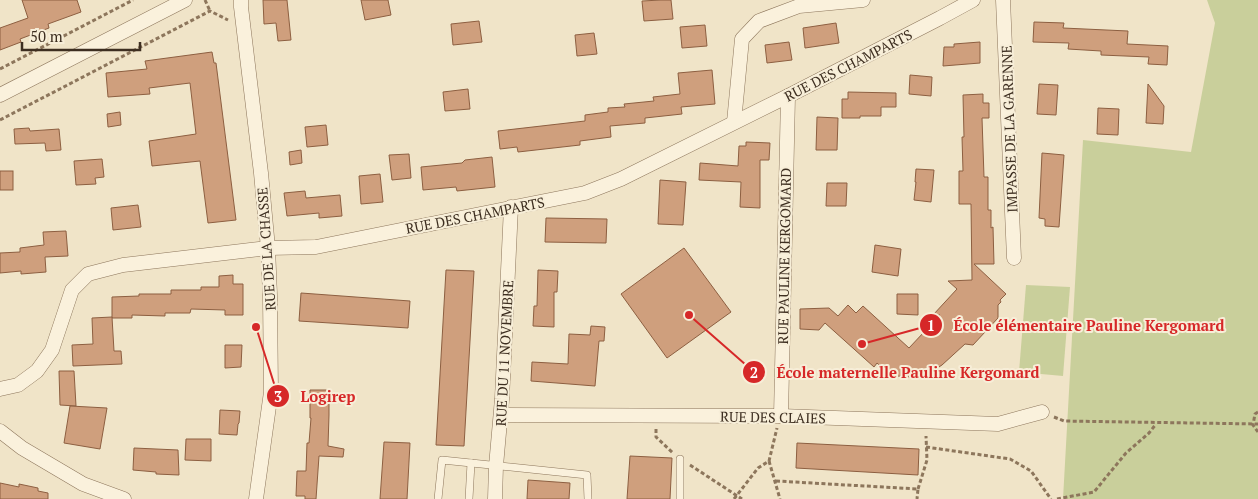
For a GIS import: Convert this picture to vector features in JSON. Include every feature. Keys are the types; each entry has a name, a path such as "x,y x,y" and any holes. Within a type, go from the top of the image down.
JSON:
{"street":[{"path":"0,95 185,0"},
{"path":"734,122 742,39 759,21 799,6 863,0"},
{"name":"RUE DES CHAMPARTS","path":"0,389 18,385 37,371 52,350 72,290 88,274 123,265 268,248 316,246 586,193 621,179 788,96 973,0"},
{"name":"IMPASSE DE LA GARENNE","path":"1003,0 1014,258"},
{"name":"RUE DE LA CHASSE","path":"241,4 261,173 268,248 270,296 271,392 256,499"},
{"name":"RUE PAULINE KERGOMARD","path":"781,416 788,96"},
{"name":"RUE DU 11 NOVEMBRE","path":"495,499 496,466 502,415 511,207"},
{"name":"RUE DES CLAIES","path":"502,415 781,416 998,424 1042,412"},
{"path":"0,431 22,448 83,484 124,499"}],"lane":[{"path":"680,459 680,499"},
{"path":"438,499 442,460 587,475 588,499"},
{"path":"469,499 471,463"}],"path":[{"path":"0,69 133,0"},
{"path":"205,0 210,11 228,21 241,4"},
{"path":"0,120 210,11"},
{"path":"1042,412 1064,421 1258,424"},
{"path":"1258,412 1255,414 1253,424 1258,432"},
{"path":"780,499 769,461 781,416"},
{"path":"917,499 926,460 926,422"},
{"path":"1057,499 1094,492 1126,453 1149,433 1156,423"},
{"path":"926,447 1010,459 1031,471 1051,499"},
{"path":"734,499 758,468 769,461"},
{"path":"776,481 918,489"}],"green space":[{"path":"1207,0 1258,0 1258,499 1063,499 1083,140 1191,152 1215,23"},
{"path":"1026,285 1070,287 1063,376 1019,372"}],"building":[{"path":"22,0 77,0 81,12 48,24 49,28 20,39 21,42 0,50 0,28 28,18"},
{"path":"263,0 287,0 291,40 278,41 276,23 264,24"},
{"path":"361,0 388,0 391,15 365,20"},
{"path":"671,0 673,19 644,21 642,1"},
{"path":"479,21 482,42 453,45 451,24"},
{"path":"1034,22 1064,23 1063,28 1128,31 1127,44 1168,46 1167,65 1148,64 1149,57 1101,55 1101,51 1068,49 1069,43 1033,42"},
{"path":"836,23 839,43 805,48 803,28"},
{"path":"705,25 707,46 682,48 680,27"},
{"path":"594,33 597,54 577,56 575,35"},
{"path":"789,42 792,60 767,63 765,45"},
{"path":"980,42 980,63 943,66 944,47 954,47 954,44"},
{"path":"212,52 214,63 216,63 236,220 208,223 200,161 152,166 149,141 196,134 190,83 149,88 150,94 108,97 106,73 147,69 145,61"},
{"path":"712,70 715,104 681,107 682,114 645,118 645,123 610,126 611,137 580,141 580,145 518,152 517,147 500,149 498,131 585,121 585,115 608,112 608,108 625,107 624,104 654,101 653,97 680,94 678,73"},
{"path":"910,75 932,77 931,96 909,94"},
{"path":"1039,84 1058,85 1056,115 1037,114"},
{"path":"1148,84 1164,106 1163,124 1146,123"},
{"path":"468,89 470,109 445,111 443,92"},
{"path":"848,92 896,93 896,107 881,107 881,116 842,118 842,99 848,99"},
{"path":"983,94 983,103 989,103 989,118 982,118 984,177 988,177 988,210 991,210 991,228 993,227 994,264 974,264 1006,294 998,305 998,318 973,345 965,344 942,365 928,374 910,377 889,374 877,363 874,367 825,323 819,330 800,329 800,309 829,308 838,316 848,305 856,313 863,306 909,348 940,315 933,315 957,289 948,281 972,280 971,204 959,204 959,171 963,171 963,95"},
{"path":"1098,108 1119,109 1118,135 1097,134"},
{"path":"120,112 121,125 108,127 107,114"},
{"path":"817,117 838,118 837,150 816,150"},
{"path":"326,125 328,145 307,147 305,127"},
{"path":"29,128 30,131 59,129 61,150 46,151 45,143 15,144 14,129"},
{"path":"746,142 770,143 769,160 760,160 760,208 740,207 741,182 699,180 700,163 738,166 739,146 746,146"},
{"path":"301,150 302,163 290,165 289,152"},
{"path":"1042,153 1064,155 1059,227 1045,226 1045,219 1039,218"},
{"path":"409,154 411,178 392,180 389,155"},
{"path":"492,157 495,187 457,191 456,187 423,190 421,167 462,163 465,160"},
{"path":"102,159 104,177 95,178 96,184 76,185 74,161"},
{"path":"916,169 934,170 931,202 914,200"},
{"path":"0,171 13,171 13,190 0,190"},
{"path":"380,174 383,202 361,204 359,176"},
{"path":"660,180 686,182 683,225 658,224"},
{"path":"827,183 847,183 846,206 826,206"},
{"path":"305,191 306,198 340,195 342,216 319,218 319,213 287,216 284,193"},
{"path":"138,205 141,227 113,230 111,208"},
{"path":"546,218 607,219 606,243 545,242"},
{"path":"66,231 68,256 45,257 46,272 21,274 21,271 0,273 0,253 20,252 20,248 44,245 43,232"},
{"path":"875,245 901,249 898,276 872,272"},
{"path":"684,248 731,312 667,358 621,294"},
{"path":"446,270 474,271 464,446 436,445"},
{"path":"538,270 558,271 557,292 554,292 554,327 533,326 534,306 537,306"},
{"path":"233,275 233,284 243,284 243,315 225,315 225,310 191,309 190,313 165,313 165,316 132,315 132,318 112,318 112,297 139,296 139,294 171,294 171,290 201,290 201,287 219,287 219,276"},
{"path":"301,293 410,301 408,328 299,321"},
{"path":"897,294 918,294 918,315 897,314"},
{"path":"112,317 114,351 121,351 122,364 73,366 72,345 93,344 92,318"},
{"path":"591,326 605,327 604,341 599,341 595,386 531,381 532,362 568,364 569,334 590,335"},
{"path":"225,345 242,345 241,367 225,368"},
{"path":"59,371 74,371 76,406 60,405"},
{"path":"310,390 327,390 327,397 329,396 328,446 344,449 343,457 319,456 316,499 305,499 305,496 296,496 297,471 306,471 307,443 309,443 311,418"},
{"path":"70,406 107,408 100,449 64,443"},
{"path":"220,410 240,411 237,435 219,434"},
{"path":"186,439 211,439 211,461 185,460"},
{"path":"384,442 410,443 407,499 380,499"},
{"path":"797,443 919,449 918,475 796,468"},
{"path":"134,448 178,450 179,475 133,470"},
{"path":"630,456 672,458 670,499 627,499"},
{"path":"528,480 570,483 569,499 527,499"},
{"path":"0,483 38,488 38,491 48,493 48,499 0,499"}],"place":[{"name":"École maternelle Pauline Kergomard","path":"689,315"},
{"name":"Logirep","path":"256,327"},
{"name":"École élémentaire Pauline Kergomard","path":"862,344"}]}
